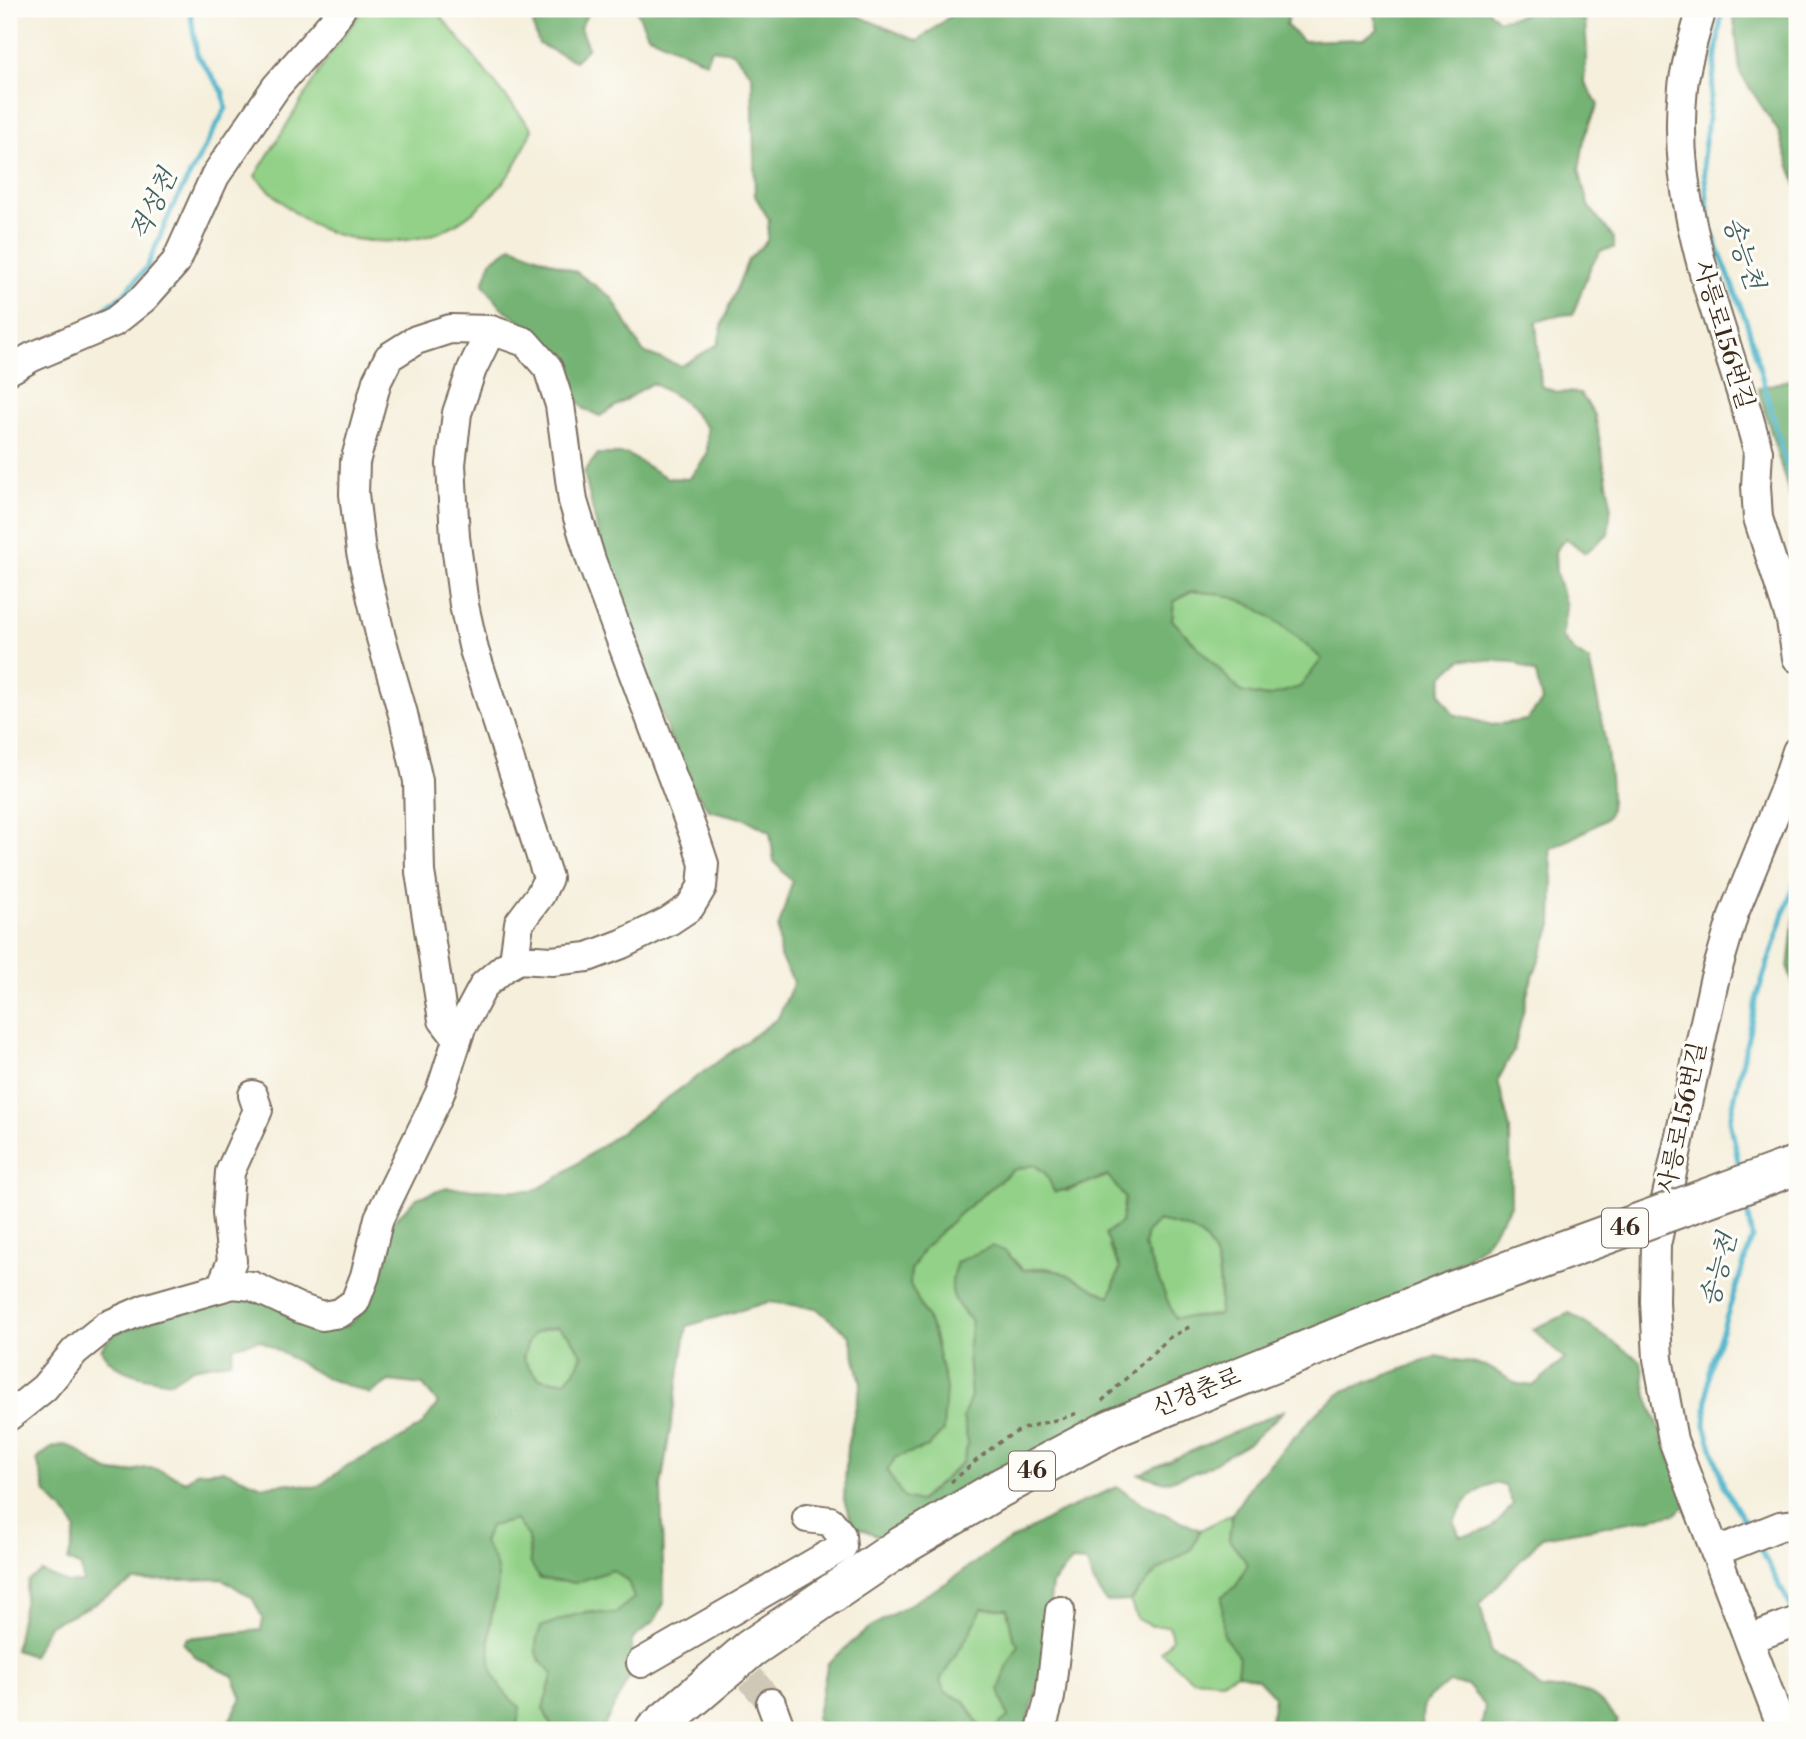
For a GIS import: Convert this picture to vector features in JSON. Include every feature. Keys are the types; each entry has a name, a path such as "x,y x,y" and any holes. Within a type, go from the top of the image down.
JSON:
{"highway":[{"name":"신경춘로","path":"685,1730 807,1633 905,1565 1030,1492 1157,1431 1457,1302 1797,1165"},
{"name":"신경춘로","path":"655,1730 750,1650 900,1547 1000,1488 1111,1429 1457,1302 1797,1187"}],"street":[{"path":"9,370 25,360 114,322 144,298 176,262 215,176 245,131 276,87 341,9"},
{"name":"사릉로156번길","path":"1702,9 1684,85 1683,167 1688,214 1758,451 1758,518 1791,621 1797,658"},
{"path":"9,1416 44,1388 75,1351 106,1326 145,1309 233,1284 252,1286 322,1316 340,1313 355,1302 365,1276 379,1218 439,1093 457,1038 484,985 519,958 552,961 588,957 622,944 669,921 690,907 702,887 704,864 696,840 613,624 573,501 560,405 548,368 525,342 491,330 450,329 416,340 389,357 377,381 355,462 354,494 361,552 418,781 420,872 443,1020 457,1038"},
{"path":"491,330 472,369 457,413 451,464 455,537 464,605 474,650 548,878 540,895 519,923 514,961"},
{"name":"사릉로156번길","path":"1783,1730 1682,1467 1667,1411 1656,1331 1656,1245 1689,1087 1724,943 1797,751"},
{"path":"221,1287 232,1261 227,1213 230,1172 258,1110 254,1095"},
{"path":"641,1663 715,1635 842,1547 841,1535 830,1521 807,1518"},
{"path":"1715,1552 1780,1526 1797,1524"},
{"path":"1041,1730 1050,1697 1060,1611"},
{"path":"1750,1639 1791,1623"},
{"path":"771,1703 782,1730"}],"path":[{"path":"1100,1403 1169,1338 1191,1326"},
{"path":"950,1483 1000,1441 1025,1428 1063,1420 1087,1408"}],"green space":[{"path":"363,9 435,9 532,129 514,167 488,199 448,228 424,237 367,241 326,231 297,214 255,176 329,56"},
{"path":"537,9 590,9 580,28 588,48 575,61 539,44 533,26"},
{"path":"636,9 841,9 918,41 959,9 1291,9 1286,25 1303,41 1363,39 1378,29 1372,9 1487,9 1498,20 1522,15 1523,9 1556,9 1585,20 1587,52 1584,81 1598,105 1585,135 1579,170 1588,205 1614,238 1614,248 1600,251 1591,266 1573,314 1558,315 1536,322 1541,386 1557,392 1580,393 1595,415 1611,504 1608,534 1585,553 1566,538 1555,551 1556,572 1566,606 1562,637 1574,651 1589,661 1606,742 1611,788 1610,806 1604,820 1550,849 1553,879 1552,925 1529,987 1514,1050 1498,1080 1510,1129 1511,1205 1483,1246 1420,1289 886,1539 853,1526 844,1500 847,1447 861,1383 850,1336 816,1308 768,1302 687,1326 661,1486 664,1603 655,1620 632,1640 632,1672 602,1730 553,1730 543,1708 553,1673 539,1657 536,1642 541,1627 560,1619 584,1613 614,1614 634,1598 628,1581 612,1570 575,1583 540,1579 531,1564 528,1537 516,1520 490,1526 483,1542 494,1560 498,1576 490,1625 490,1661 502,1690 520,1707 516,1730 224,1730 242,1698 233,1676 198,1659 183,1643 187,1638 261,1630 263,1619 253,1599 223,1579 134,1581 49,1625 32,1656 15,1650 28,1581 41,1572 67,1583 83,1582 81,1567 68,1561 76,1530 70,1518 46,1493 37,1460 49,1450 68,1446 102,1468 117,1473 150,1468 186,1481 196,1472 223,1470 262,1486 291,1483 316,1488 348,1465 390,1445 421,1426 438,1403 423,1385 389,1381 370,1394 324,1377 260,1340 234,1346 231,1361 193,1368 171,1382 122,1369 101,1349 114,1333 186,1307 233,1297 270,1303 326,1330 348,1325 365,1310 389,1225 417,1198 447,1188 534,1191 557,1178 778,1018 794,982 780,957 778,929 792,882 774,861 770,832 746,819 709,810 686,778 609,580 584,472 598,454 627,454 667,478 689,479 707,455 707,428 682,400 652,383 600,416 584,409 564,383 552,354 521,321 501,307 483,284 491,261 512,246 576,272 612,298 643,352 681,366 718,344 723,322 748,260 767,241 769,220 755,196 752,75 733,52 711,49 706,62 648,35","holes":["1191,591 1237,599 1276,621 1322,659 1300,687 1267,697 1241,692 1172,620 1174,602","1462,659 1514,662 1536,674 1542,701 1527,720 1492,725 1453,714 1440,693 1444,675","1034,1165 1046,1174 1054,1192 1108,1176 1125,1198 1121,1222 1105,1234 1120,1268 1110,1296 1058,1271 1023,1270 1005,1251 992,1246 957,1262 952,1280 953,1294 959,1307 972,1321 968,1351 971,1397 963,1417 968,1443 963,1462 919,1502 904,1498 887,1471 896,1457 928,1447 943,1431 946,1388 933,1331 910,1284 911,1270 924,1248 959,1214 1013,1170","1158,1221 1191,1230 1209,1245 1220,1279 1219,1315 1175,1318 1144,1246 1147,1232","557,1327 570,1336 582,1355 575,1371 565,1381 539,1378 523,1358 530,1338 542,1330"]},
{"path":"1733,9 1797,9 1797,187 1778,131 1740,73"},
{"path":"1797,378 1797,520 1758,388"},
{"path":"1191,591 1224,595 1251,605 1277,621 1322,659 1300,687 1267,697 1241,692 1172,620 1174,602"},
{"path":"1797,890 1797,996 1788,969"},
{"path":"1034,1164 1066,1191 1108,1176 1125,1198 1121,1222 1109,1247 1120,1268 1110,1296 1055,1270 1023,1270 1005,1251 957,1262 952,1280 953,1294 959,1307 972,1320 968,1351 971,1397 963,1417 968,1443 963,1462 918,1502 904,1498 887,1471 896,1457 928,1447 946,1388 933,1331 910,1284 911,1270 924,1248 959,1214 1013,1170"},
{"path":"1158,1221 1191,1230 1209,1245 1218,1266 1220,1315 1175,1319 1144,1246 1147,1232"},
{"path":"1570,1313 1641,1361 1647,1396 1688,1504 1675,1514 1542,1537 1480,1604 1492,1653 1516,1666 1540,1689 1576,1690 1593,1695 1618,1721 1613,1730 1481,1730 1485,1706 1468,1686 1450,1683 1426,1701 1422,1713 1423,1730 1258,1730 1271,1719 1274,1696 1258,1679 1237,1673 1239,1657 1223,1635 1222,1596 1236,1586 1248,1564 1229,1540 1232,1514 1253,1482 1321,1408 1344,1391 1437,1356 1486,1366 1518,1384 1533,1386 1565,1359 1533,1329","holes":["1494,1483 1505,1486 1513,1504 1501,1519 1478,1533 1460,1536 1454,1523 1465,1503 1474,1494"]},
{"path":"557,1327 570,1336 582,1355 575,1371 565,1381 539,1378 523,1358 533,1335"},
{"path":"1285,1410 1250,1442 1202,1470 1165,1482 1139,1474"},
{"path":"1117,1487 1143,1504 1200,1530 1192,1548 1155,1573 1130,1601 1106,1602 1094,1583 1086,1562 1072,1561 1052,1584 1042,1674 1024,1730 992,1730 1008,1717 999,1690 1019,1645 1013,1637 1007,1609 982,1608 970,1633 940,1680 945,1692 964,1701 980,1727 991,1730 950,1730 937,1725 923,1730 829,1730 816,1719 828,1663 869,1628 946,1583 993,1550 1065,1510"},
{"path":"1232,1514 1229,1540 1248,1564 1236,1586 1223,1635 1239,1657 1237,1673 1222,1681 1191,1679 1161,1652 1172,1639 1169,1626 1152,1626 1137,1619 1130,1601 1155,1573 1192,1549 1200,1530"},
{"path":"516,1520 528,1537 531,1564 575,1583 612,1570 628,1581 634,1598 614,1615 588,1611 541,1627 539,1661 554,1673 543,1708 553,1730 516,1730 520,1707 504,1695 490,1668 490,1625 498,1581 483,1542 490,1526"},
{"path":"982,1608 1007,1609 1013,1637 1019,1645 1008,1665 1008,1717 992,1730 980,1727 964,1701 945,1692 940,1680 970,1633"}],"waterway":[{"name":"적성천","path":"96,316 123,295 147,267 172,208 226,108 223,92 197,55 190,9"},
{"name":"송능천","path":"1722,9 1703,158 1710,228 1747,323 1797,503"},
{"name":"송능천","path":"1740,1172 1730,1119 1757,996 1797,874"},
{"name":"송능천","path":"1745,1199 1752,1238 1709,1371 1705,1425 1724,1486 1749,1529"},
{"name":"송능천","path":"1757,1543 1794,1612"}],"tunnel":[{"path":"723,1646 771,1703"}]}
